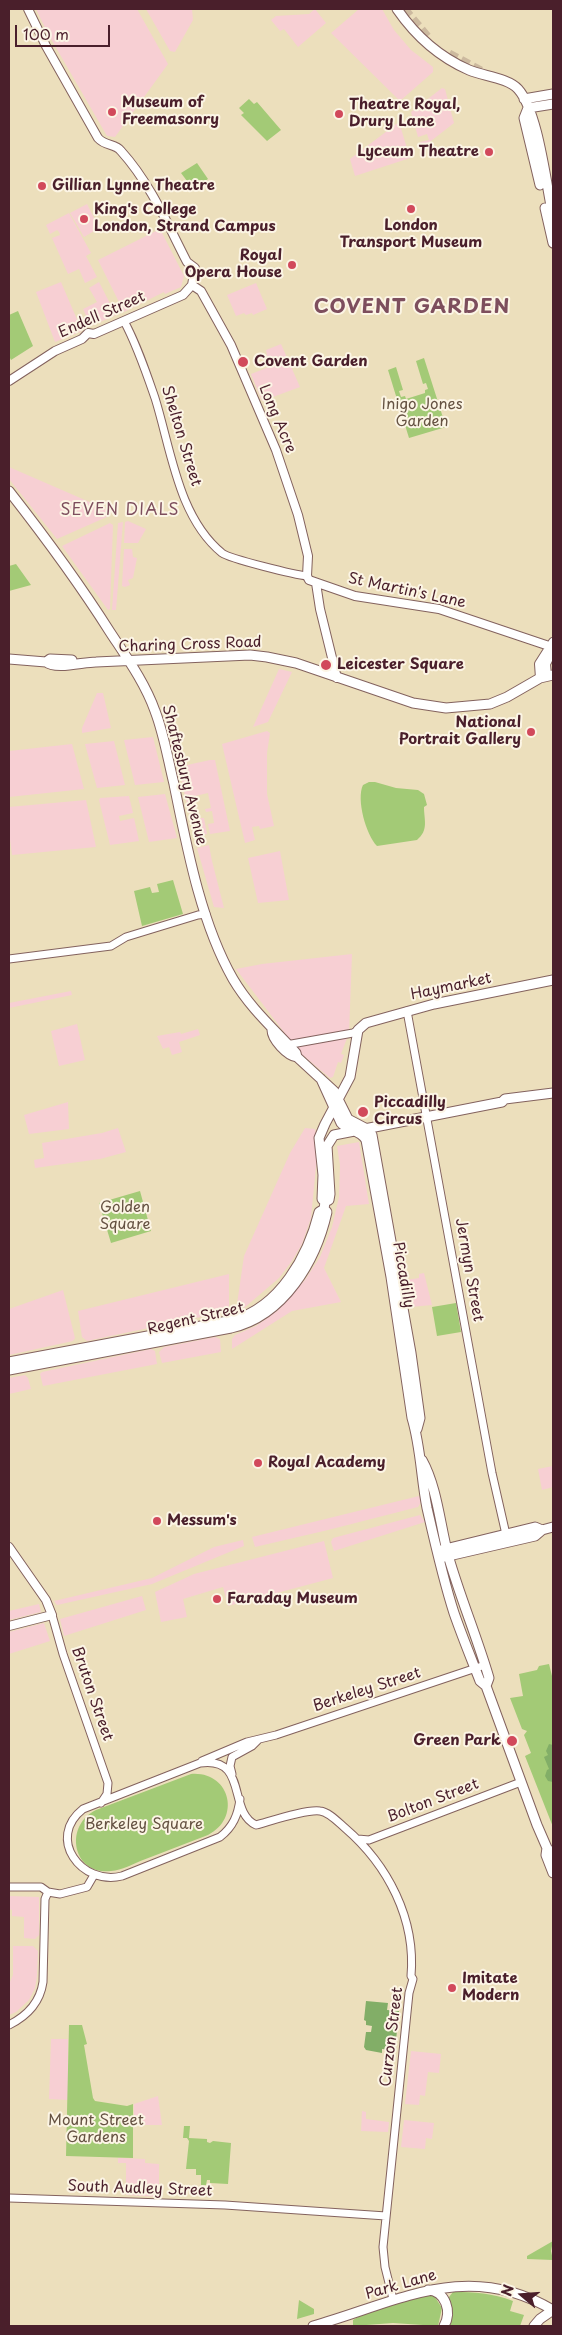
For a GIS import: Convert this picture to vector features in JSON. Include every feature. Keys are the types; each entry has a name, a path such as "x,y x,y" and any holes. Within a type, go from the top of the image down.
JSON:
{"main road":[{"path":"28,9 41,37 98,138 105,144 120,148 139,173 187,262 195,268 192,285"},
{"path":"397,9 420,36 445,57 469,70 512,84 524,99 533,115 553,216"},
{"path":"524,99 553,94"},
{"path":"528,108 553,104"},
{"path":"528,108 524,118 553,243"},
{"name":"Endell Street","path":"9,381 55,351 82,339 88,333 94,334 183,294 192,285"},
{"name":"Long Acre","path":"192,285 201,291 231,345 276,450 298,515 308,556 307,576"},
{"name":"Shaftesbury Avenue","path":"9,491 77,580 129,661 148,695 160,726 188,850 216,945 234,980 253,1008 292,1056 297,1057"},
{"name":"St Martin's Lane","path":"307,576 309,580 316,583 355,596 439,609 552,647"},
{"path":"316,583 320,609 337,678"},
{"path":"547,676 546,664 552,647"},
{"name":"Charing Cross Road","path":"9,659 46,662 51,665 72,665 77,663 257,655 290,662 413,703 446,708 490,704 547,676"},
{"name":"Haymarket","path":"358,1030 366,1023 407,1011 553,980"},
{"name":"Regent Street","path":"9,1370 231,1328 256,1319 282,1298 304,1270 322,1232 327,1212 323,1208 322,1199 323,1171 319,1138 352,1073 358,1030"},
{"name":"Shaftesbury Avenue","path":"272,1033 278,1032 287,1045 296,1053 297,1057 334,1091 339,1100"},
{"name":"Shaftesbury Avenue","path":"320,1079 329,1094 333,1109"},
{"path":"333,1109 341,1123 354,1131 502,1102 505,1099 529,1094 533,1096 553,1093"},
{"path":"339,1100 348,1119 367,1129"},
{"name":"Piccadilly","path":"367,1129 375,1144 404,1304 420,1418 416,1429"},
{"name":"Regent Street","path":"9,1362 228,1321 246,1316 263,1305 287,1281 309,1246 323,1208 329,1200 327,1144 332,1136 354,1131"},
{"name":"Piccadilly","path":"354,1131 364,1136 367,1145 391,1277 412,1418 422,1460 420,1470 423,1488 443,1554 485,1665 489,1680 486,1686"},
{"path":"443,1554 506,1534 535,1527 542,1530"},
{"path":"443,1554 514,1542 535,1536 542,1530 553,1527"},
{"path":"9,1547 38,1587 52,1615 9,1626"},
{"name":"Piccadilly","path":"443,1554 454,1611 481,1683 486,1686 520,1782 550,1851 546,1855 553,1873"},
{"name":"Park Lane","path":"314,2326 393,2299 428,2290 460,2285 488,2287 518,2294 553,2310"},
{"path":"428,2290 437,2292 445,2301 447,2317 444,2326"},
{"path":"534,2326 553,2310"}],"street":[{"name":"Shelton Street","path":"124,321 148,378 186,499 203,532 223,553 307,576"},
{"path":"9,959 111,946 126,937 206,914"},
{"name":"Jermyn Street","path":"407,1011 492,1473 506,1534"},
{"path":"287,1045 353,1034 358,1030"},
{"path":"506,1534 514,1542"},
{"name":"Bruton Street","path":"52,1615 62,1654 108,1782"},
{"name":"Berkeley Street","path":"200,1763 228,1749 344,1713 485,1665"},
{"name":"Berkeley Street","path":"233,1777 230,1766 232,1757 252,1746 258,1740"},
{"path":"200,1763 218,1764 229,1771 240,1798 234,1821 229,1830 220,1837 122,1876 108,1878 94,1875 84,1870 72,1857 68,1833 72,1819 78,1813 100,1802 200,1763"},
{"path":"108,1782 115,1791 123,1794"},
{"path":"100,1802 107,1794 108,1782"},
{"name":"Bolton Street","path":"355,1837 364,1841 369,1840 520,1782"},
{"name":"Curzon Street","path":"240,1798 248,1820 256,1825 311,1811 321,1811 355,1837 375,1858 404,1913 412,1947 411,1976 414,1979 409,1993 383,2257 393,2299"},
{"path":"9,1887 41,1887 48,1892 60,1894 82,1889 89,1885 94,1875"},
{"path":"9,2025 26,2015 37,2000 43,1982 44,1911 48,1892"},
{"name":"South Audley Street","path":"9,2198 386,2216"}],"shaded area":[{"path":"36,9 137,9 168,64 115,137 107,136 47,32"},
{"path":"146,9 192,9 193,20 175,52 170,51"},
{"path":"315,9 326,23 298,47 284,29 280,31 271,20 276,16 309,14"},
{"path":"359,9 382,9 394,30 411,50 433,67 433,72 400,101 331,33"},
{"path":"442,88 445,89 454,123 422,148 420,142 429,140 427,134 418,137 411,112"},
{"path":"399,122 410,158 355,176 350,159"},
{"name":"King's College London, Strand Campus","path":"87,204 99,228 84,237 70,213"},
{"path":"69,213 91,253 86,256 97,277 85,283 79,269 68,274 52,238 60,235 59,232 57,230 50,234 46,225"},
{"path":"160,229 184,276 181,287 165,294 164,292 124,312 98,260"},
{"path":"61,282 82,331 55,342 36,292"},
{"path":"99,282 116,315 91,326 83,309 97,302 89,288"},
{"path":"256,283 267,309 253,315 252,313 246,315 244,313 236,316 227,295"},
{"path":"281,344 300,387 262,401 251,374 269,367 266,350"},
{"path":"9,467 108,510 109,516 57,539 9,479"},
{"path":"128,521 146,529 138,543 124,543 125,522"},
{"path":"123,522 116,610 112,610 118,523"},
{"path":"110,523 113,525 110,609 108,610 62,546"},
{"path":"124,549 132,549 133,557 137,558 133,578 128,580 130,585 125,587 122,586"},
{"path":"279,669 292,672 268,722 253,727"},
{"path":"97,693 103,693 111,728 82,733 82,728"},
{"path":"267,731 270,733 267,753 267,794 274,826 260,829 259,826 252,827 255,840 245,843 222,744"},
{"path":"153,737 164,782 135,785 124,740"},
{"path":"114,741 125,785 97,788 85,744"},
{"path":"72,744 84,789 9,797 9,751"},
{"path":"215,760 230,831 210,834 208,824 214,823 212,811 206,812 205,809 211,808 208,793 195,796 198,818 204,818 207,834 195,836 178,767"},
{"path":"165,794 177,838 149,842 138,797"},
{"path":"129,796 133,813 119,816 120,821 134,818 139,841 110,845 99,800 100,798"},
{"path":"86,800 96,847 12,855 9,832 9,807"},
{"path":"209,845 224,908 214,907 197,848"},
{"path":"280,851 289,900 258,903 248,858"},
{"path":"352,954 349,1033 341,1054 344,1055 341,1063 338,1062 333,1077 330,1078 299,1052 236,969 262,964"},
{"path":"71,991 72,995 9,1008 9,1003"},
{"path":"77,1024 85,1060 59,1066 51,1031"},
{"path":"198,1029 200,1035 179,1042 182,1052 172,1055 169,1047 163,1049 157,1036 180,1032 181,1034"},
{"path":"68,1102 69,1129 29,1134 24,1115"},
{"path":"118,1128 126,1152 100,1159 35,1168 34,1160 44,1158 42,1143 102,1133"},
{"path":"305,1128 315,1129 318,1146 311,1218 302,1244 292,1261 279,1278 244,1308 237,1304 244,1256 290,1153"},
{"path":"359,1142 369,1204 346,1206 324,1268 341,1302 292,1311 232,1349 232,1339 235,1335 256,1326 277,1311 305,1280 320,1257 332,1227 339,1197 340,1165 337,1146"},
{"path":"424,1273 432,1305 411,1307 406,1280 419,1278 419,1274"},
{"path":"229,1274 229,1311 87,1341 82,1337 78,1311"},
{"path":"63,1290 75,1338 73,1341 9,1355 9,1309"},
{"path":"215,1337 220,1339 221,1352 162,1363 159,1352 164,1347"},
{"path":"151,1349 155,1351 157,1364 43,1386 40,1374 42,1372"},
{"path":"25,1375 28,1378 31,1389 9,1394 9,1378"},
{"path":"553,1466 553,1487 542,1490 538,1469"},
{"path":"419,1496 421,1502 418,1507 328,1530 255,1547 252,1537"},
{"path":"420,1515 425,1522 334,1551 331,1542 333,1538"},
{"path":"243,1540 244,1546 152,1584 57,1605 54,1601 152,1578 214,1547"},
{"path":"324,1541 333,1578 228,1606 223,1587 183,1599 187,1617 161,1622 155,1592 194,1574"},
{"path":"142,1596 146,1610 64,1636 60,1619"},
{"path":"39,1604 41,1612 9,1620 9,1611"},
{"path":"44,1623 50,1641 9,1654 9,1632"},
{"path":"9,1896 39,1897 39,1935 35,1939 24,1938 24,1917 12,1916 12,1910 9,1909"},
{"path":"13,1946 33,1946 38,1951 37,1976 35,1988 29,2000 16,2012 9,2015 9,1984 13,1975"},
{"path":"51,2039 68,2039 68,2100 49,2099"},
{"path":"411,2051 441,2054 439,2073 428,2072 425,2096 420,2095 419,2105 405,2104"},
{"path":"158,2096 162,2125 134,2125 134,2104"},
{"path":"362,2111 366,2112 366,2119 389,2122 388,2132 361,2131"},
{"path":"404,2120 434,2123 432,2139 426,2138 425,2149 401,2147"},
{"path":"118,2158 145,2159 145,2163 159,2164 159,2197 126,2195 126,2163 118,2163"}],"green space":[{"path":"249,99 254,104 257,102 281,130 267,141 241,115 244,113 239,108"},
{"path":"197,163 208,179 193,189 181,173"},
{"path":"18,311 33,346 11,360 9,356 9,315"},
{"name":"Inigo Jones Garden","path":"424,358 446,427 409,438 388,370 396,367 403,390 399,391 401,397 405,396 406,399 425,393 425,390 428,389 426,383 423,384 416,361"},
{"path":"16,564 31,585 9,591 9,566"},
{"path":"369,782 396,788 418,790 424,794 427,805 424,807 424,829 417,840 377,846 369,834 361,808 361,791 363,785"},
{"path":"173,880 183,914 142,926 134,891 150,887 152,893 159,892 157,884"},
{"name":"Golden Square","path":"140,1191 151,1231 111,1243 99,1203"},
{"path":"456,1303 461,1332 437,1336 432,1307"},
{"path":"549,1664 553,1680 553,1827 525,1756 531,1753 524,1735 527,1731 522,1729 510,1698 523,1696 519,1674 537,1670 539,1666"},
{"path":"549,1744 553,1745 553,1782 548,1781 545,1776 549,1769 544,1757 548,1755 546,1751"},
{"name":"Berkeley Square","path":"191,1774 204,1775 215,1780 227,1797 228,1807 225,1818 219,1827 208,1835 127,1867 111,1871 98,1870 88,1866 81,1858 76,1838 79,1827 86,1817 96,1810"},
{"path":"366,2001 388,2003 387,2010 399,2011 395,2050 382,2049 382,2053 366,2050 364,2047 366,2032 371,2032 372,2026 366,2025 364,2020"},
{"name":"Mount Street Gardens","path":"69,2025 82,2025 87,2044 84,2045 95,2101 127,2106 133,2104 133,2158 66,2156"},
{"path":"184,2126 190,2126 189,2138 207,2139 207,2142 210,2143 213,2141 231,2143 228,2184 210,2183 210,2180 207,2180 206,2185 201,2185 201,2175 196,2175 196,2169 186,2169 189,2141 187,2138 183,2138"},
{"path":"553,2241 551,2251 553,2260 527,2259 527,2256"},
{"path":"453,2292 498,2296 513,2301 510,2311 524,2315 520,2326 448,2326 449,2297"},
{"path":"429,2293 435,2297 442,2308 438,2326 393,2323 353,2326 353,2320 358,2317 396,2301"},
{"path":"299,2300 314,2309 314,2314 297,2319"}],"tunnel":[{"path":"404,9 430,40"},
{"path":"449,54 481,71"}],"place":[{"name":"Museum of Freemasonry","path":"112,112"},
{"name":"Theatre Royal, Drury Lane","path":"339,114"},
{"name":"Lyceum Theatre","path":"489,152"},
{"name":"Gillian Lynne Theatre","path":"42,186"},
{"name":"London Transport Museum","path":"411,209"},
{"name":"King's College London, Strand Campus","path":"84,219"},
{"name":"Royal Opera House","path":"292,265"},
{"name":"Covent Garden","path":"243,362"},
{"name":"Leicester Square","path":"326,665"},
{"name":"National Portrait Gallery","path":"531,732"},
{"name":"Piccadilly Circus","path":"363,1112"},
{"name":"Royal Academy","path":"258,1463"},
{"name":"Messum's","path":"157,1521"},
{"name":"Faraday Museum","path":"217,1599"},
{"name":"Green Park","path":"512,1741"},
{"name":"Imitate Modern","path":"452,1988"}],"district":[{"name":"COVENT GARDEN","path":"412,307"},
{"name":"SEVEN DIALS","path":"120,511"}]}
